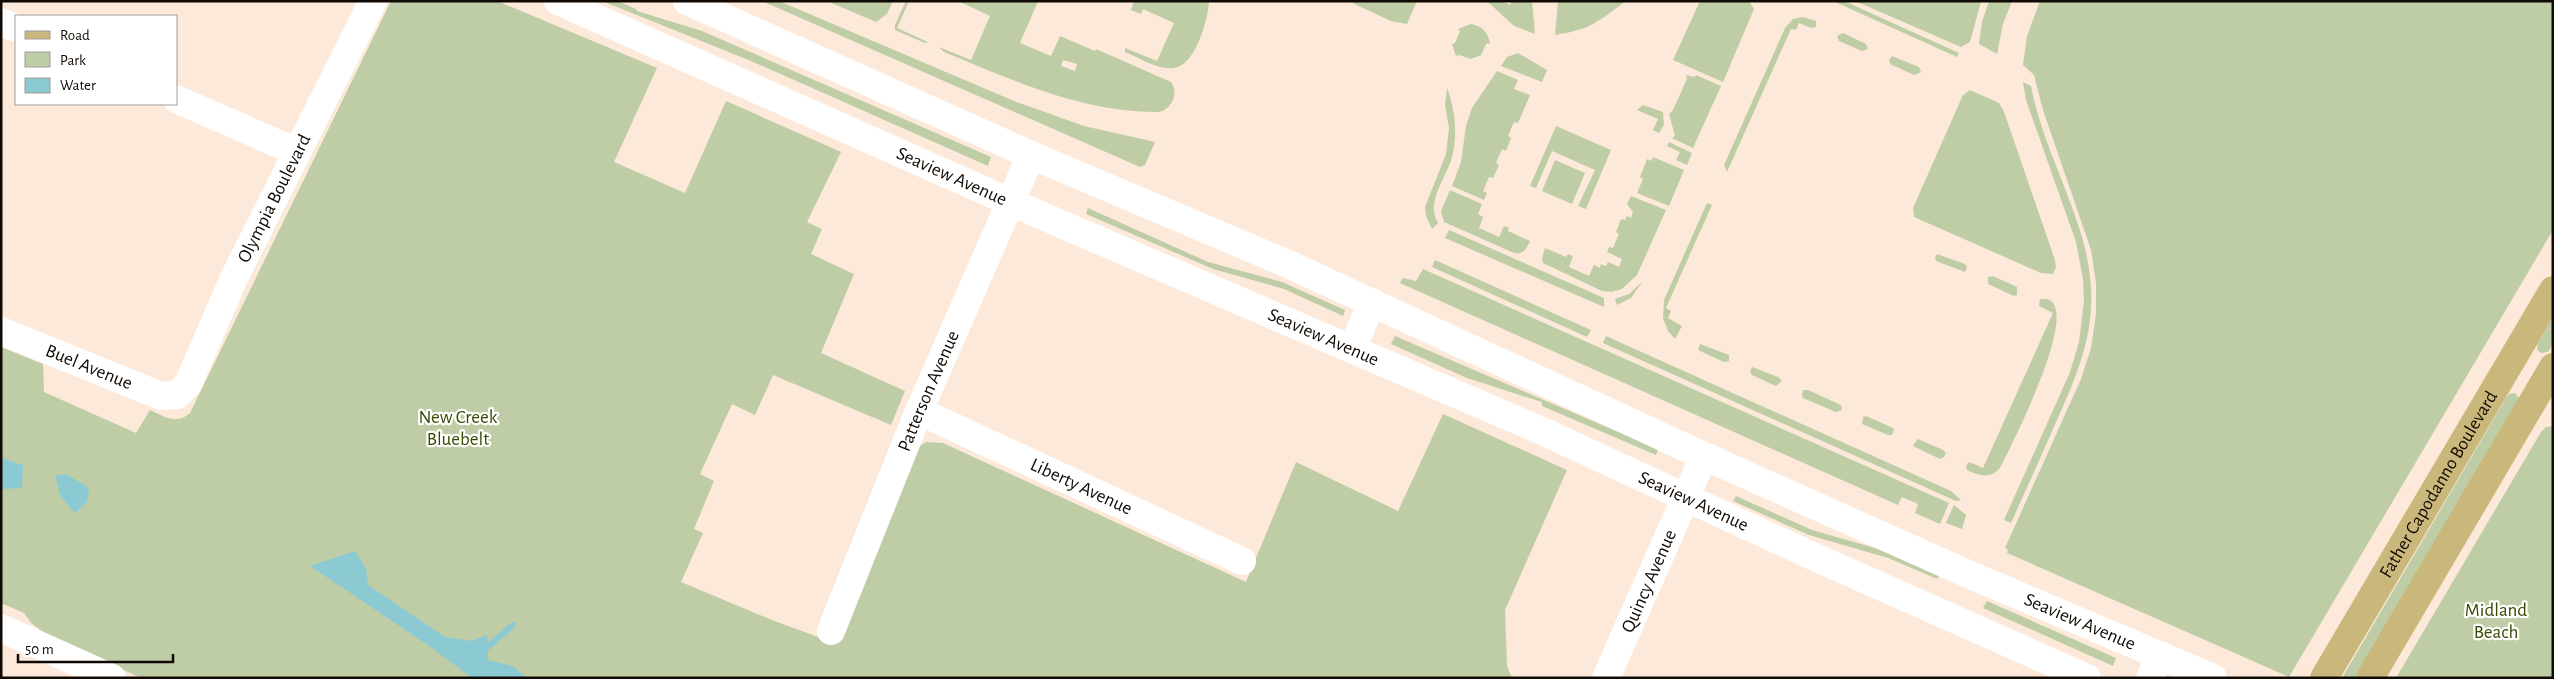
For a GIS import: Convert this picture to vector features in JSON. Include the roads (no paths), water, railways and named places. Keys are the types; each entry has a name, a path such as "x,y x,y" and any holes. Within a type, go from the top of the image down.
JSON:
{"main road":[{"name":"Father Capodanno Boulevard","path":"2324,678 2553,290"},
{"name":"Father Capodanno Boulevard","path":"2370,678 2553,367"}],"street":[{"name":"Olympia Boulevard","path":"177,395 188,384 234,278 373,1"},
{"name":"Seaview Avenue","path":"558,1 1010,202 1542,431 1685,498 2086,678"},
{"name":"Seaview Avenue","path":"687,1 1031,155 1372,302 1704,456 1968,574 2155,666 2213,678"},
{"path":"1,22 15,28"},
{"path":"178,100 297,152"},
{"name":"Patterson Avenue","path":"831,631 919,411 1031,155"},
{"path":"1352,349 1372,302"},
{"name":"Buel Avenue","path":"1,331 161,396 177,395"},
{"name":"Liberty Avenue","path":"919,411 1242,561"},
{"name":"Quincy Avenue","path":"1606,678 1704,456"},
{"path":"1,628 73,670 112,678"}],"water":[{"path":"1,458 23,465 22,488 1,489"},
{"path":"66,474 89,488 87,502 75,513 61,497 55,476"},
{"path":"355,551 366,569 368,585 445,637 471,641 487,635 488,660 513,666 527,678 472,678 432,648 310,566"}],"waterway":[{"path":"482,652 513,625"}],"park label":[{"name":"New Creek Bluebelt","path":"458,428"},
{"name":"Midland Beach","path":"2496,621"}]}
